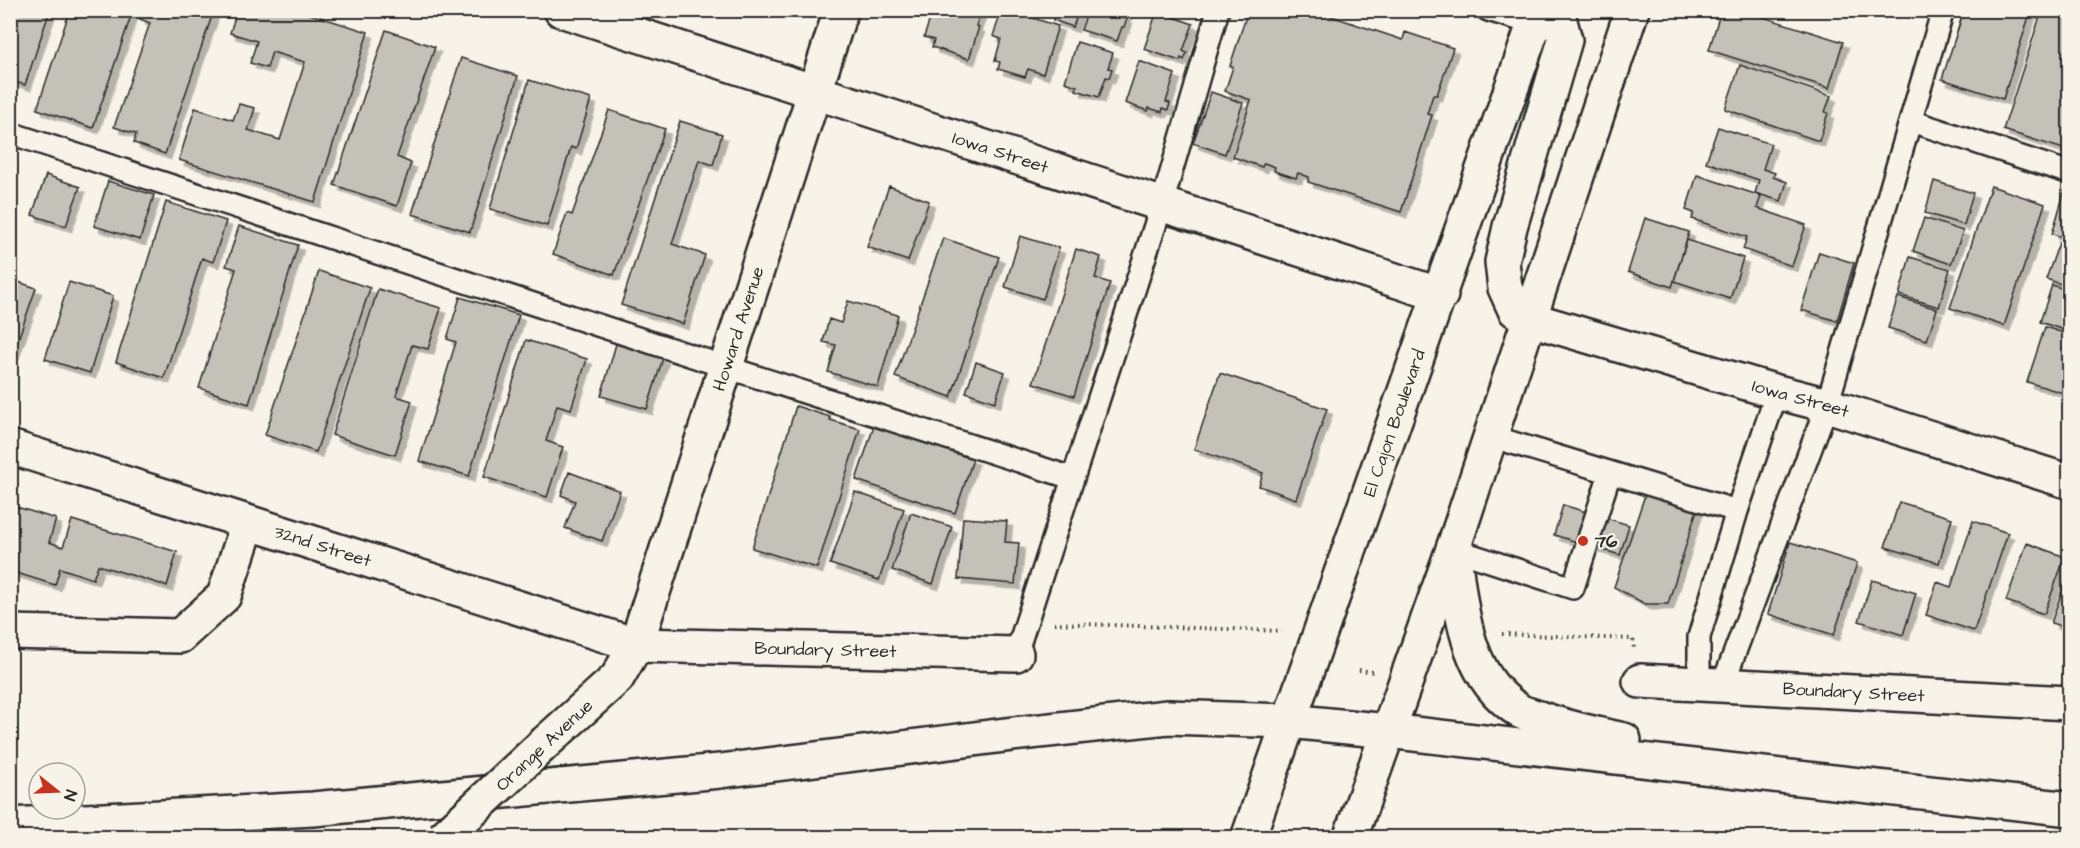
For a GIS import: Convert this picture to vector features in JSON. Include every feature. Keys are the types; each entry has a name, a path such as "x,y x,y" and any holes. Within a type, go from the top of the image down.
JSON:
{"main road":[{"name":"Iowa Street","path":"561,10 1441,295"},
{"name":"Howard Avenue","path":"636,645 841,10"},
{"path":"1350,837 1453,549 1632,10"},
{"name":"El Cajon Boulevard","path":"1248,837 1441,295 1544,15"},
{"path":"1530,319 1515,310 1504,288 1502,262 1564,40 1544,15"},
{"name":"Iowa Street","path":"1530,319 1827,405 2070,482"},
{"name":"32nd Street","path":"10,447 636,645"},
{"path":"10,632 180,636 224,596 249,523"},
{"path":"1453,549 1470,648 1486,681 1518,710 1565,727 1798,779"},
{"name":"Boundary Street","path":"636,645 1016,654"},
{"name":"Orange Avenue","path":"443,837 617,678 636,645"},
{"name":"Boundary Street","path":"1640,681 2070,703"},
{"path":"10,825 325,808 720,771 1168,717 1288,721 1389,731 2070,809"}],"lane":[{"path":"1016,654 1162,204 1218,10"},
{"path":"1488,10 1544,15"},
{"path":"1711,684 1827,405 1943,10"},
{"path":"1911,121 2070,173"},
{"path":"10,133 1072,478"},
{"path":"1711,684 1699,637 1737,511 1777,392"},
{"path":"1490,436 1737,511"},
{"path":"1453,549 1573,588 1610,472"}],"path":[{"path":"1026,622 1282,631"},
{"path":"1498,634 1633,639 1640,681"},
{"path":"1359,670 1378,673"}],"building":[{"path":"10,10 50,10 25,85 10,80"},
{"path":"70,10 133,10 93,128 37,109"},
{"path":"143,10 214,10 165,154 134,143 136,134 114,127 150,23 140,19"},
{"path":"237,10 297,10 368,32 315,202 179,160 195,108 233,120 239,104 255,108 248,130 280,140 305,62 272,52 267,68 250,63 257,41 230,33"},
{"path":"929,10 981,10 976,26 979,27 969,59 932,47 934,40 924,37 930,19 927,18"},
{"path":"1002,10 1058,26 1043,74 1028,69 1025,77 998,69 1000,62 995,61 1001,39 993,36"},
{"path":"1056,10 1079,10 1073,27 1053,20"},
{"path":"1088,10 1127,10 1125,17 1127,18 1117,41 1081,30"},
{"path":"1248,10 1313,10 1403,40 1405,32 1453,48 1437,95 1433,95 1427,114 1432,115 1401,212 1308,182 1309,177 1298,173 1296,178 1274,171 1275,167 1264,163 1262,167 1233,157 1251,100 1225,91 1233,67 1230,66"},
{"path":"1721,10 1741,10 1843,42 1829,88 1709,50"},
{"path":"1964,10 2031,10 2003,99 1942,79"},
{"path":"2042,10 2070,10 2070,151 2003,130"},
{"path":"1157,11 1193,24 1183,51 1187,53 1184,60 1181,58 1180,61 1144,49"},
{"path":"386,30 435,47 397,157 411,163 397,206 334,185"},
{"path":"1077,42 1113,53 1108,68 1112,69 1109,78 1106,77 1099,97 1076,90 1077,86 1065,82"},
{"path":"461,58 518,76 470,232 412,214"},
{"path":"1139,61 1175,74 1166,102 1170,103 1168,110 1163,108 1162,112 1149,108 1148,111 1125,103"},
{"path":"1740,65 1831,96 1819,141 1725,109"},
{"path":"529,80 591,99 576,149 571,147 547,226 490,209"},
{"path":"1211,92 1243,103 1225,154 1193,143"},
{"path":"609,110 665,129 614,275 553,254 567,213 572,215"},
{"path":"680,121 722,134 713,165 699,160 672,244 705,255 683,324 621,305"},
{"path":"1718,127 1771,144 1763,169 1775,173 1773,177 1787,182 1781,201 1755,193 1759,180 1706,162"},
{"path":"46,175 80,187 66,226 32,215"},
{"path":"1697,175 1761,196 1757,208 1806,225 1792,266 1743,249 1747,237 1692,219 1694,213 1686,210"},
{"path":"108,181 154,195 140,240 94,226"},
{"path":"1934,181 1973,193 1964,225 1925,213"},
{"path":"2067,183 2070,184 2070,239 2052,234"},
{"path":"889,186 929,201 908,261 867,247"},
{"path":"1991,186 2045,204 2004,326 1950,308"},
{"path":"166,202 226,221 213,262 202,258 164,378 116,362"},
{"path":"1645,218 1689,232 1672,287 1628,272"},
{"path":"1924,218 1963,231 1951,264 1913,251"},
{"path":"239,226 298,245 249,404 199,388 236,269 226,266"},
{"path":"1020,236 1059,248 1043,299 1005,287"},
{"path":"943,238 999,257 951,397 895,377"},
{"path":"1687,240 1743,258 1730,299 1674,281"},
{"path":"2059,243 2070,247 2070,287 2046,279"},
{"path":"1076,249 1101,257 1095,278 1110,283 1074,396 1033,383"},
{"path":"1819,252 1854,263 1837,321 1801,310"},
{"path":"1910,257 1950,269 1939,307 1899,295"},
{"path":"319,271 370,288 316,452 265,435"},
{"path":"10,279 36,288 13,354 10,353"},
{"path":"69,282 113,296 90,373 45,359"},
{"path":"2052,285 2070,291 2070,332 2040,322"},
{"path":"378,289 441,308 428,349 412,345 396,396 412,401 395,455 332,435"},
{"path":"460,297 519,315 469,476 419,461 456,342 447,339"},
{"path":"1898,297 1937,309 1927,340 1888,328"},
{"path":"848,301 898,315 878,387 828,372 836,345 823,342 829,319 841,323"},
{"path":"2045,327 2070,335 2070,395 2027,382"},
{"path":"526,340 587,359 571,409 557,405 546,441 563,447 547,497 484,477"},
{"path":"616,344 663,358 647,409 601,396"},
{"path":"976,362 1005,372 995,402 966,392"},
{"path":"1220,373 1327,409 1296,499 1259,486 1263,473 1194,449"},
{"path":"796,406 860,429 817,568 752,548"},
{"path":"874,426 973,459 955,513 856,480"},
{"path":"569,472 620,491 602,541 565,528 575,501 561,495"},
{"path":"1647,489 1698,506 1668,604 1645,604 1614,587"},
{"path":"855,492 904,509 879,580 830,564"},
{"path":"1899,502 1952,518 1939,563 1885,547"},
{"path":"10,505 56,519 49,542 63,547 72,520 177,552 167,586 98,565 93,579 60,568 55,585 10,571"},
{"path":"1563,505 1629,525 1620,555 1554,535"},
{"path":"911,513 952,527 933,584 892,570"},
{"path":"963,518 1007,521 1005,542 1019,543 1015,584 958,579"},
{"path":"1973,521 2008,533 1974,631 1926,615 1937,582 1951,587"},
{"path":"1790,542 1857,563 1834,635 1768,614"},
{"path":"2027,543 2065,557 2044,614 2006,601"},
{"path":"2070,568 2070,629 2051,623"},
{"path":"1872,580 1916,593 1903,635 1859,621"}],"place":[{"name":"76","path":"1583,541"}]}
